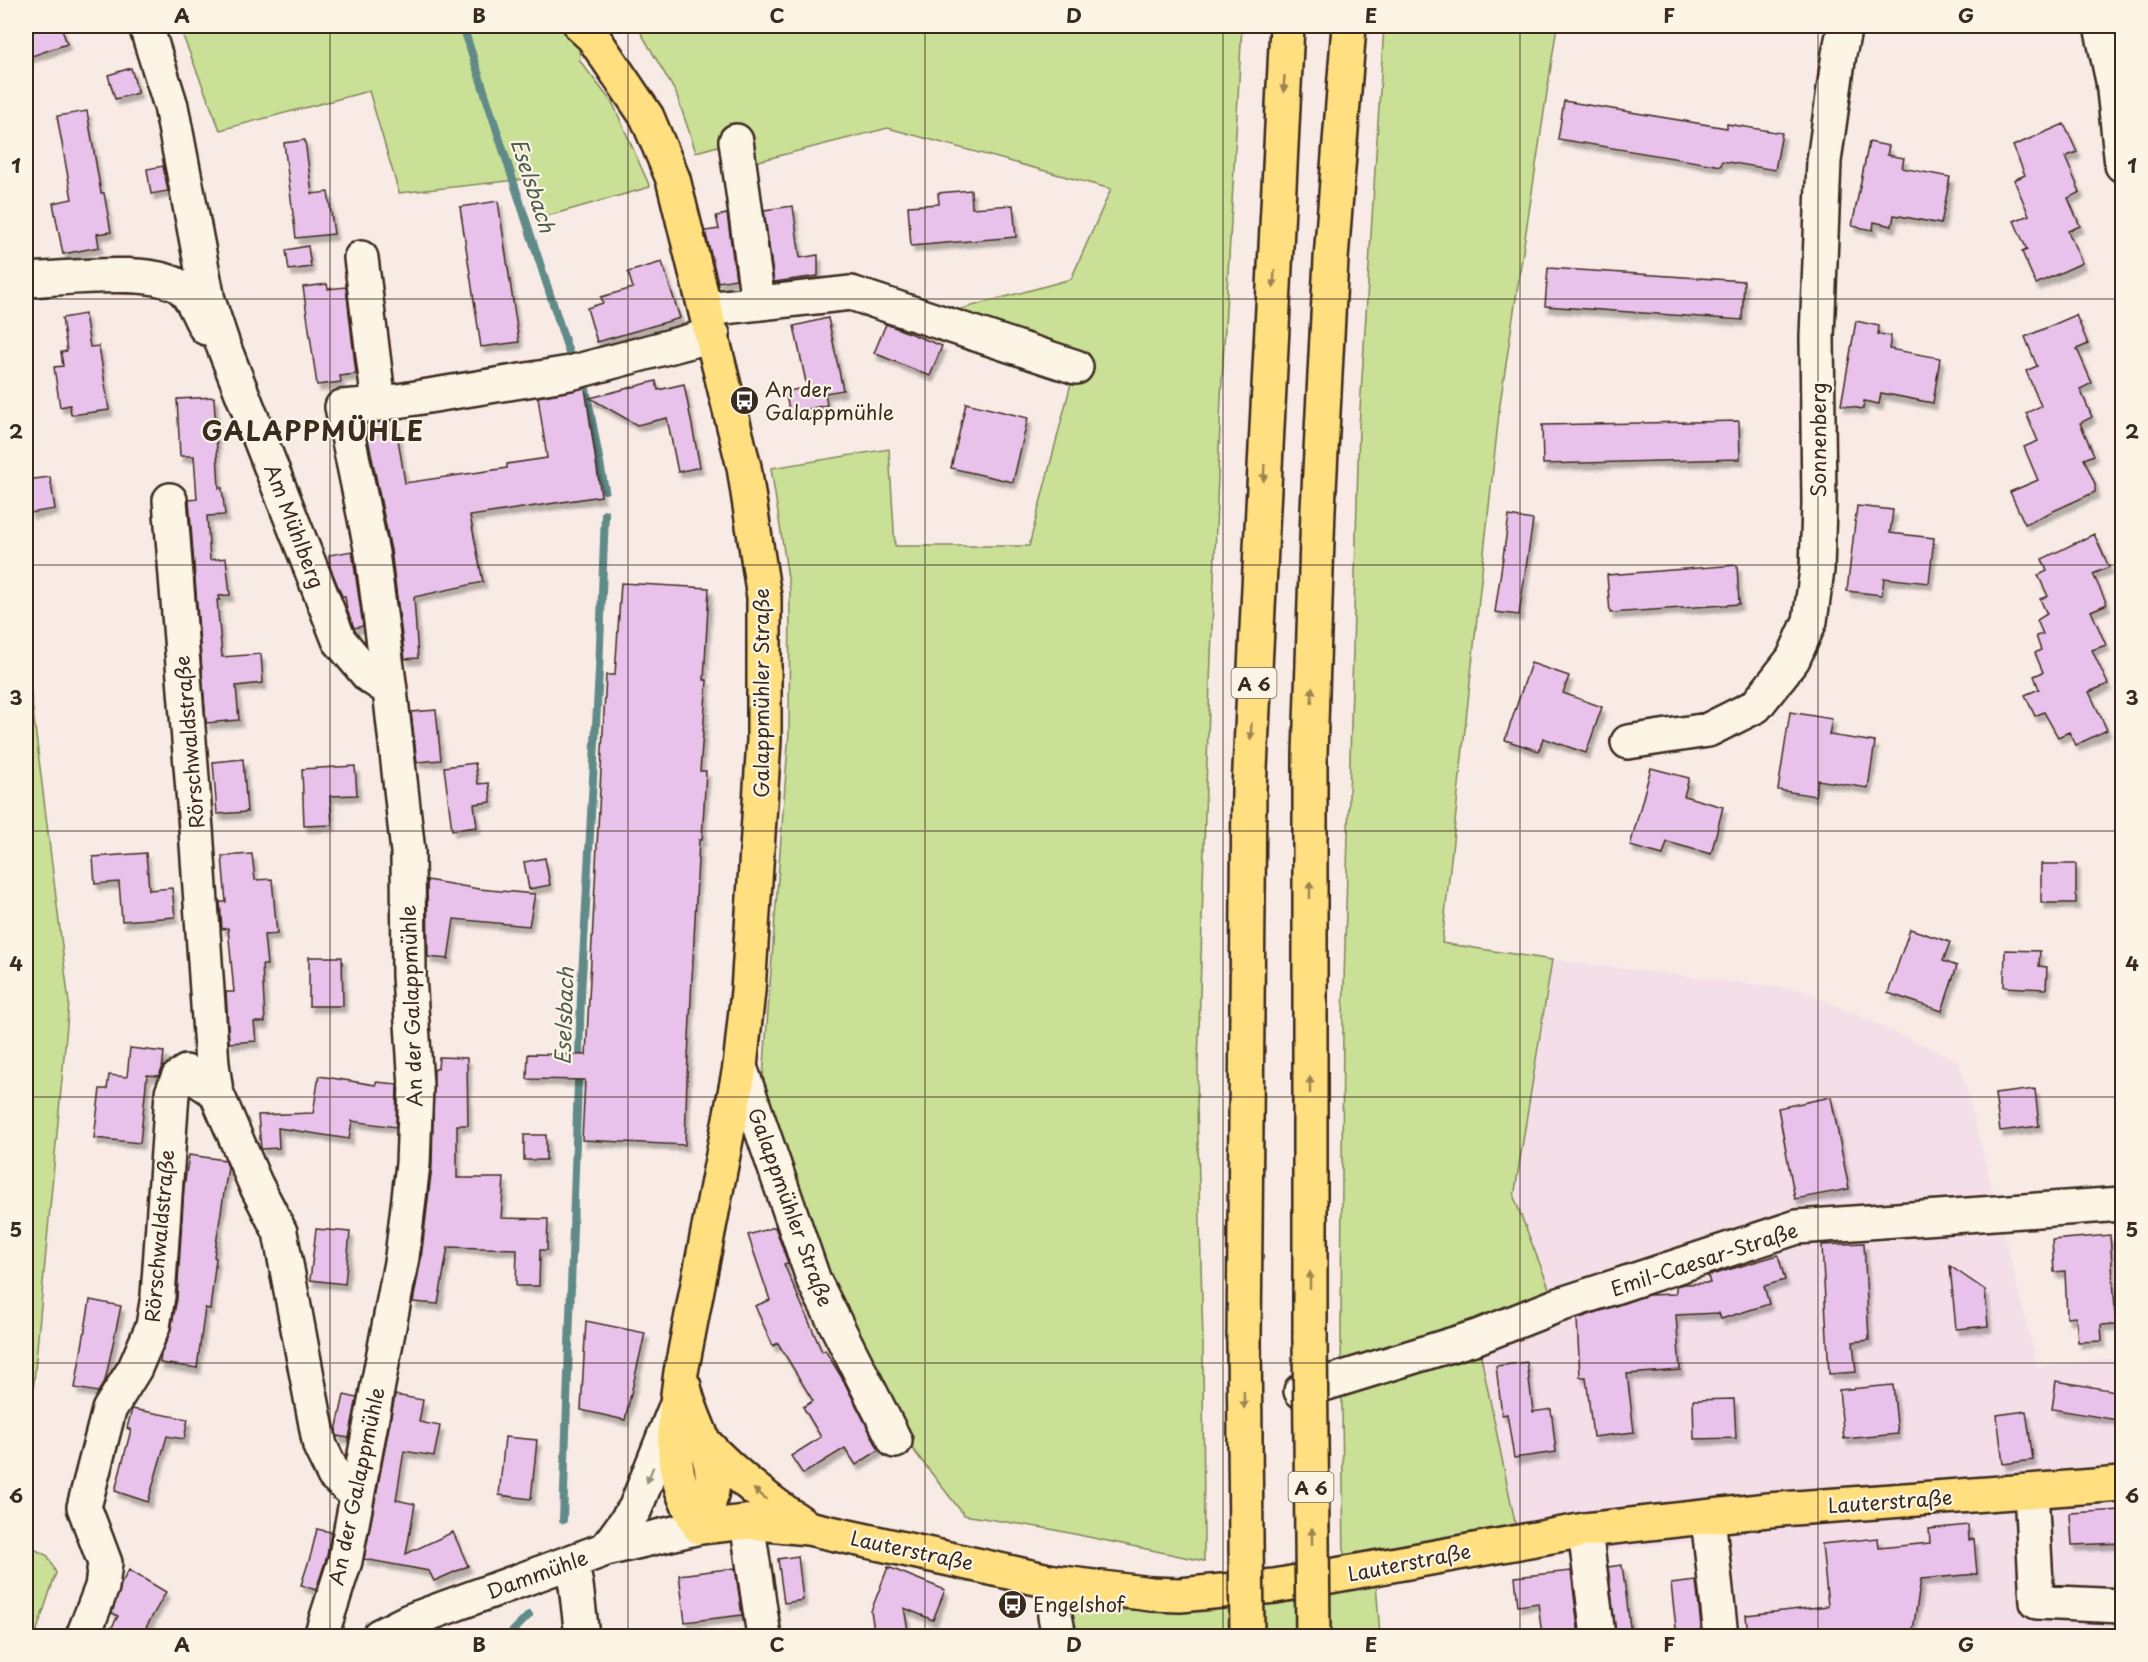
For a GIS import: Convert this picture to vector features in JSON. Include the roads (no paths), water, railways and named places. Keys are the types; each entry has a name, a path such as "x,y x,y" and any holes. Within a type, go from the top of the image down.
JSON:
{"main road":[{"name":"A 6","path":"1247,1636 1244,1341 1249,789 1287,26"},
{"name":"A 6","path":"1312,1636 1310,754 1318,509 1331,259 1349,26"},
{"name":"Galappmühler Straße","path":"590,29 647,117 674,178 744,467 764,597 763,751 750,967 740,1067 679,1386 674,1442 677,1477 686,1503 700,1527"},
{"name":"Galappmühler Straße","path":"679,1386 686,1398 708,1458 712,1486 707,1511 700,1527"},
{"path":"702,1441 745,1483 808,1528"},
{"name":"Lauterstraße","path":"700,1527 747,1522 808,1528 1054,1582 1151,1594 1222,1592 1275,1586 1585,1530 1768,1510 2122,1484"}],"street":[{"name":"Am Mühlberg","path":"146,26 171,106 208,300 223,345 339,640 369,676 390,690"},
{"name":"Sonnenberg","path":"1628,742 1708,730 1756,706 1793,659 1810,621 1816,570 1818,515 1817,337 1824,161 1845,26"},
{"path":"2101,26 2113,81 2122,165"},
{"path":"736,141 758,302"},
{"path":"361,258 379,404"},
{"name":"Am Mühlberg","path":"26,280 132,275 168,280 185,291 206,329 223,345"},
{"name":"An der Galappmühle","path":"321,1636 345,1561 402,1257 413,1164 416,1086 409,976 408,852 372,553 342,407 379,404 570,373 758,302 852,293 1076,368"},
{"name":"Rörschwaldstraße","path":"170,500 212,1064 216,1092 255,1182 280,1232 320,1446 334,1475 357,1495"},
{"name":"Galappmühler Straße","path":"740,1067 814,1281 895,1441"},
{"name":"Rörschwaldstraße","path":"83,1636 102,1587 105,1563 84,1507 109,1410 135,1368 153,1326 158,1296 172,1093 178,1078 186,1072 216,1092"},
{"name":"Emil-Caesar-Straße","path":"1301,1391 1477,1337 1556,1306 1797,1227 2122,1204"},
{"path":"606,1549 635,1509 652,1470 679,1386"},
{"path":"2031,1491 2037,1602 2122,1606"},
{"path":"1708,1516 1721,1636"},
{"path":"747,1522 764,1636"},
{"name":"Dammühle","path":"379,1636 409,1621 606,1549 700,1527"},
{"path":"1585,1530 1598,1636"},
{"path":"571,1562 576,1585 577,1633"},
{"path":"1054,1582 1055,1616 1059,1636"}],"waterway":[{"name":"Eselsbach","path":"463,26 570,356"},
{"name":"Eselsbach","path":"585,383 605,490"},
{"name":"Eselsbach","path":"563,1520 581,995 599,671 605,514"},
{"name":"Eselsbach","path":"508,1636 529,1615"}],"place":[{"name":"An der Galappmühle","path":"744,401"},
{"name":"Engelshof","path":"1012,1604"}],"district":[{"name":"GALAPPMÜHLE","path":"313,430"}]}
